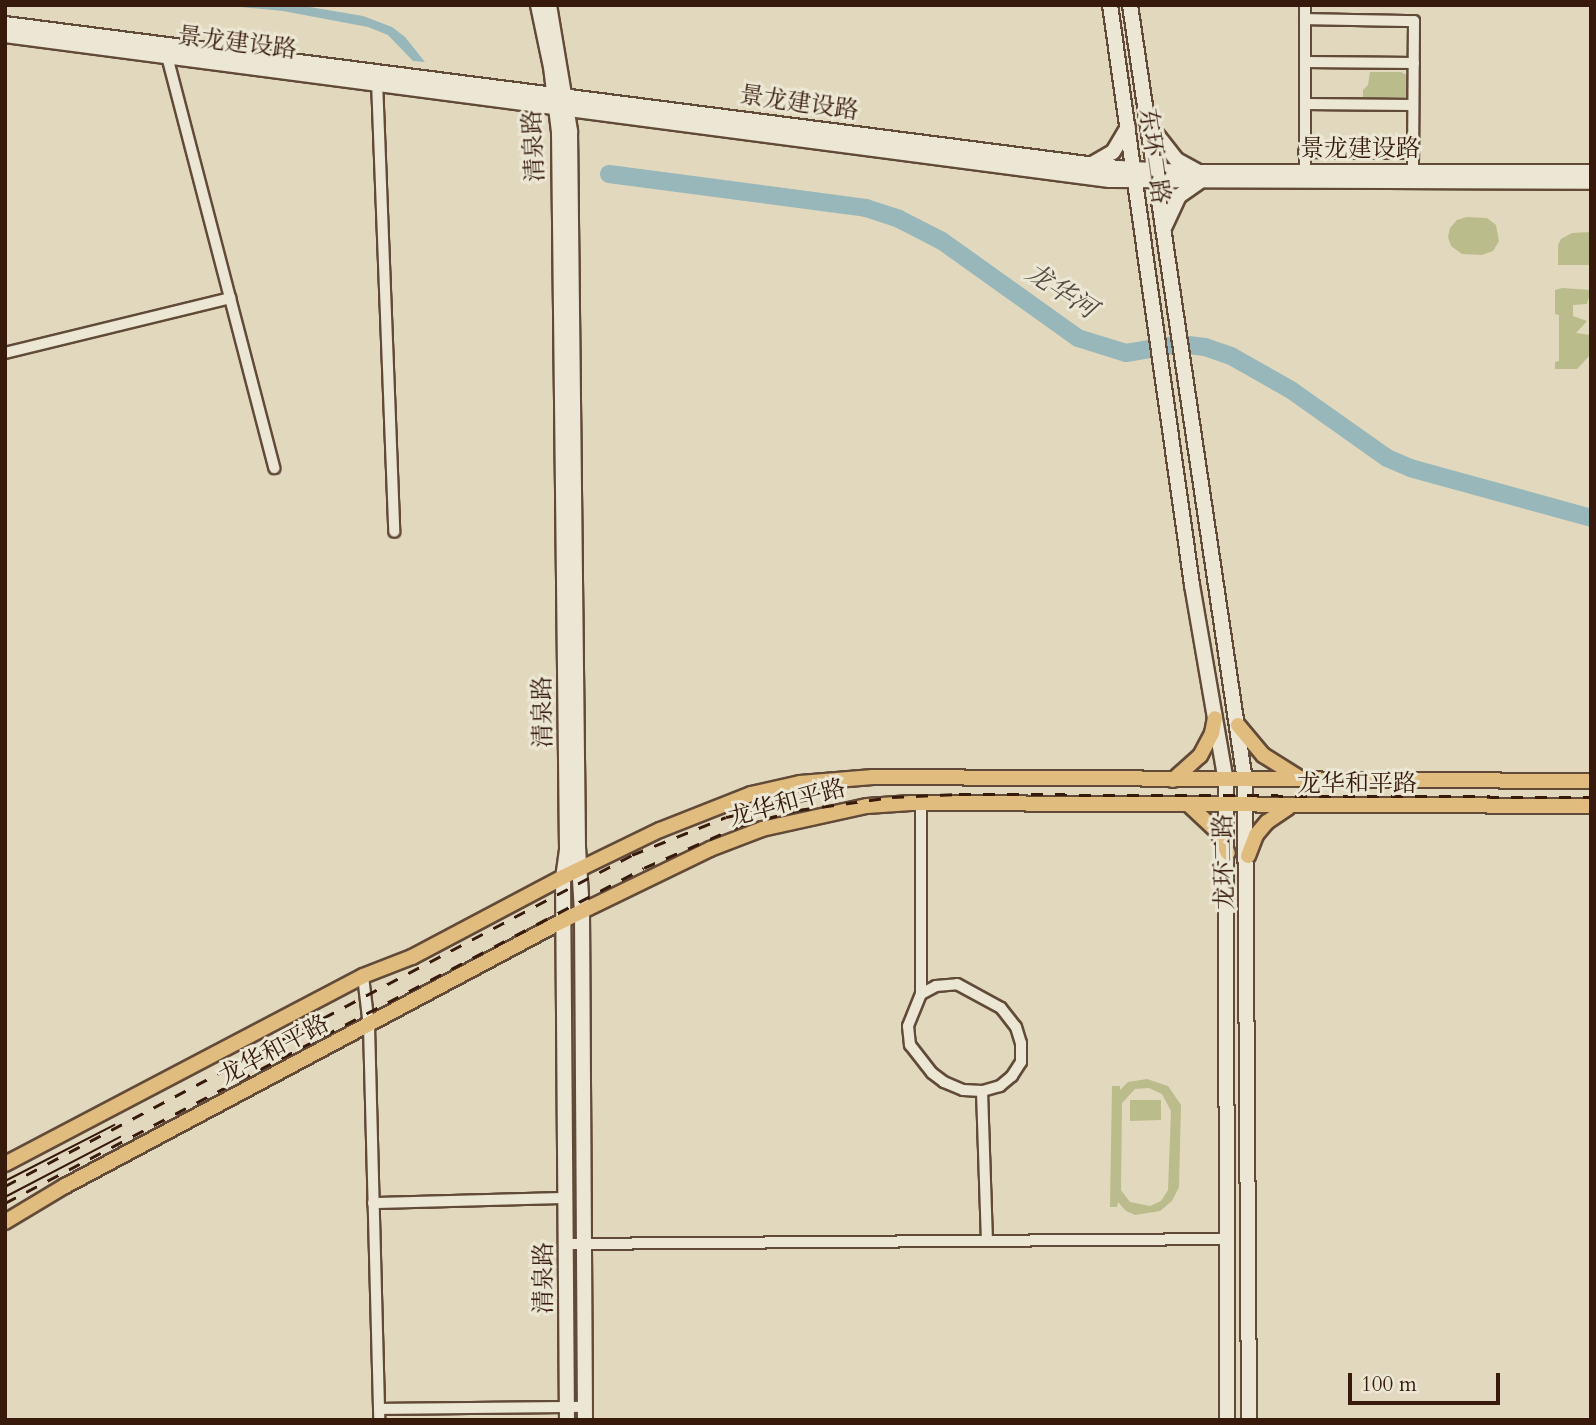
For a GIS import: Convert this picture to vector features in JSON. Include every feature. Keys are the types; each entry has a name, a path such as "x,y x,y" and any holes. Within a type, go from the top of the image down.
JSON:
{"main road":[{"name":"清泉路","path":"538,5 570,131 582,912 585,1413"},
{"name":"清泉路","path":"549,5 561,103 567,850 563,877 567,1414"},
{"name":"东环二路","path":"1110,5 1153,312"},
{"name":"东环二路","path":"1130,5 1150,122 1174,309"},
{"name":"景龙建设路","path":"5,24 377,79 1134,175 1591,182"},
{"name":"景龙建设路","path":"5,35 167,57 377,79"},
{"name":"景龙建设路","path":"561,103 596,98 1090,164 1134,175"},
{"path":"1150,122 1168,151 1199,177 1180,196 1163,233"},
{"path":"1090,164 1113,152 1128,126"},
{"name":"景龙建设路","path":"1199,177 1305,172 1591,172"},
{"name":"龙环二路","path":"1174,309 1245,781 1248,856 1249,1420"},
{"name":"龙环二路","path":"1153,312 1192,585 1226,781 1227,1420"},
{"path":"1172,780 1200,756 1212,733 1215,718"},
{"path":"1238,725 1263,755 1304,781"},
{"name":"龙华和平路","path":"5,1164 363,976 412,957 580,868 715,807 751,794 800,783 873,777 1591,782"},
{"name":"龙华和平路","path":"5,1222 65,1186 564,920 710,849 762,829 867,806 921,803 1246,807 1591,806"},
{"path":"1190,806 1218,832 1228,853"},
{"path":"1248,856 1256,835 1267,822 1289,807"}],"street":[{"path":"1305,5 1305,172"},
{"path":"1305,19 1414,21 1413,172"},
{"path":"167,57 274,468"},
{"path":"1305,62 1413,63"},
{"path":"377,79 394,532"},
{"path":"1305,104 1413,105"},
{"path":"1304,152 1413,153"},
{"path":"5,353 230,298"},
{"path":"920,994 936,986 957,984 1001,1008 1016,1027 1021,1043 1021,1062 1013,1076 1000,1086 982,1091 963,1090 944,1082 918,1059 910,1045 908,1026 920,994 921,803"},
{"path":"363,976 369,1026 379,1414 585,1413"},
{"path":"982,1091 987,1240"},
{"path":"373,1203 566,1198"},
{"path":"566,1244 1227,1239"}],"green space":[{"path":"1370,72 1401,72 1407,75 1409,101 1370,103 1363,98"},
{"path":"1467,217 1487,218 1496,225 1499,241 1493,251 1482,255 1462,254 1451,246 1448,237 1450,228 1457,220"},
{"path":"1591,232 1591,265 1558,265 1558,245 1561,239 1572,233"},
{"path":"1555,290 1591,290 1587,304 1573,305 1573,316 1587,321 1576,333 1591,335 1591,354 1577,369 1555,369 1555,362 1559,361 1559,315 1555,314"},
{"path":"1147,1079 1168,1086 1181,1105 1179,1187 1172,1201 1160,1211 1135,1215 1126,1211 1118,1202 1117,1207 1110,1207 1112,1086 1120,1086 1120,1090 1128,1082","holes":["1149,1088 1162,1094 1171,1111 1168,1190 1161,1201 1150,1206 1130,1202 1121,1190 1122,1103 1135,1089"]},
{"path":"1130,1100 1161,1100 1161,1120 1130,1121"}],"water":[{"path":"220,5 298,5 363,16 392,27 405,37 425,62 413,61 388,35 368,27 283,11"}],"waterway":[{"name":"龙华河","path":"609,174 866,208 899,219 942,241 1078,338 1126,353 1180,344 1205,347 1231,356 1291,390 1387,458 1410,468 1591,518"}],"tram line":[{"path":"5,1181 114,1125"},
{"path":"5,1197 120,1137"}],"railway":[{"path":"5,1203 644,868 742,825 798,810 892,797 959,794 1591,797"},
{"path":"5,1186 632,855 726,817 813,798"}]}
